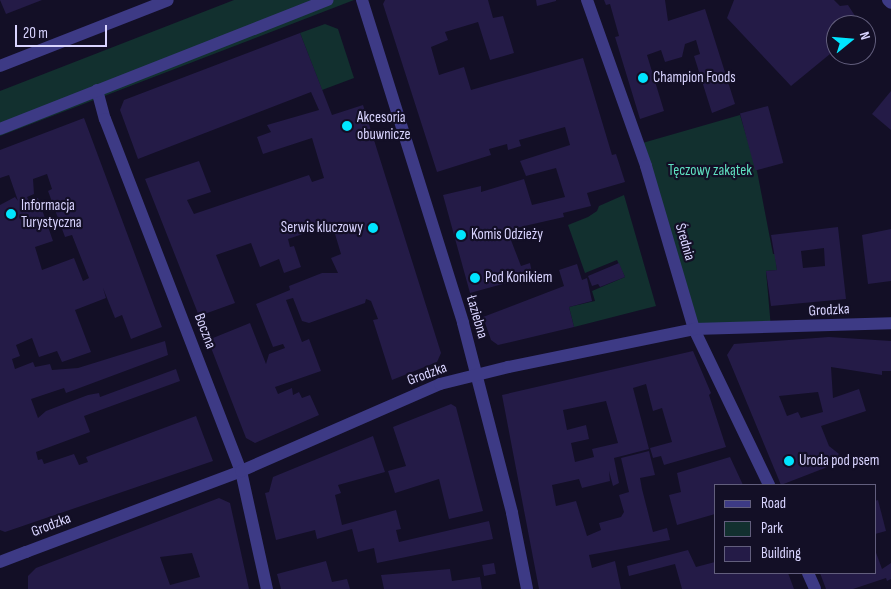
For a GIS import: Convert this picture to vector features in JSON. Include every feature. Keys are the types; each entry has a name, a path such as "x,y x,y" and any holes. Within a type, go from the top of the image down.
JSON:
{"street":[{"path":"0,66 168,0"},
{"path":"0,129 328,0"},
{"name":"Łaziebna","path":"362,0 463,323 512,513 527,589"},
{"name":"Średnia","path":"587,0 644,159 694,329 769,484"},
{"path":"888,0 891,3"},
{"name":"Boczna","path":"97,90 105,118 241,471 267,589"},
{"name":"Grodzka","path":"0,562 241,471 440,384 694,329 891,323"},
{"path":"808,574 815,589"}],"green space":[{"path":"234,0 354,0 0,136 0,91"},
{"path":"325,24 338,29 354,78 322,90 300,33"},
{"name":"Tęczowy zakątek","path":"740,115 757,171 773,254 775,254 777,270 766,271 771,328 694,329 639,144"},
{"path":"624,195 656,306 574,327 569,307 595,301 592,291 625,277 617,260 585,273 568,225 588,217 597,211 599,206"}],"building":[{"path":"0,0 42,0 6,14"},
{"path":"385,0 488,0 493,18 503,16 514,53 490,60 478,22 445,32 448,40 431,47 439,75 464,67 471,90 583,58 612,155 616,154 625,182 587,193 591,206 563,213 564,217 507,230 521,266 530,263 532,273 524,275 525,278 470,293 443,195 481,186 481,192 524,179 532,205 565,197 556,168 526,176 520,161 570,145 565,127 519,140 521,146 508,150 507,144 489,149 491,155 437,172 383,4"},
{"path":"536,0 556,0 556,1 537,6"},
{"path":"604,0 665,0 668,21 705,9 735,104 712,113 694,56 700,54 696,40 685,44 682,57 665,62 661,50 647,55 664,111 640,119 615,37 619,36 610,4 606,5"},
{"path":"734,0 834,0 840,6 848,5 854,15 826,15 826,57 791,86 727,18"},
{"path":"300,33 332,115 363,105 441,353 437,362 392,380 373,320 378,319 371,301 366,299 365,303 309,323 302,321 293,298 286,300 302,342 309,339 321,371 275,387 278,394 292,388 293,395 299,392 302,398 310,395 319,415 255,443 246,438 208,340 250,323 266,364 269,354 285,348 283,344 273,347 256,304 290,290 289,286 322,273 338,273 331,258 341,254 332,224 288,239 290,247 294,246 301,267 284,273 279,259 260,267 251,243 216,255 235,303 199,316 145,179 199,161 211,192 187,200 194,214 309,175 312,182 324,178 312,138 263,154 257,137 271,132 267,125 319,110 311,92 138,159 120,110 124,100"},
{"path":"891,91 891,130 872,114"},
{"path":"768,106 783,163 755,170 740,114"},
{"path":"84,118 162,327 131,339 122,315 115,318 103,288 106,298 75,310 91,352 62,362 57,351 39,357 32,338 16,345 20,356 12,359 15,369 33,362 35,367 50,364 52,370 78,368 165,341 168,355 66,393 64,388 31,399 38,418 46,411 88,395 99,393 100,397 176,369 180,381 84,416 90,432 36,452 38,460 42,459 44,464 74,454 79,465 88,462 86,457 196,416 213,461 5,532 0,530 0,205 15,197 18,201 9,175 0,178 0,150","holes":["47,174 52,189 48,191 65,237 72,235 89,278 83,281 74,258 42,270 35,247 53,241 38,198 29,201 27,197 34,194 33,179"]},
{"path":"838,227 846,299 771,306 766,271 777,270 771,235","holes":["824,248 825,266 803,268 801,251"]},
{"path":"891,229 891,281 868,284 862,235"},
{"path":"619,263 625,277 600,287 598,284 592,286 588,276"},
{"path":"577,264 582,280 587,278 592,301 569,307 574,327 498,345 491,340 483,317 564,286 559,270"},
{"path":"829,337 891,341 891,371 882,371 882,375 831,367 833,398 859,389 866,411 821,426 829,446 839,454 830,466 781,484 727,355 734,344","holes":["818,392 823,412 801,418 798,412 787,416 779,396"]},
{"path":"693,351 711,393 709,395 726,447 664,465 661,456 653,458 650,448 672,442 662,408 653,411 646,384 633,388 649,449 614,458 619,483 613,486 609,471 610,481 582,488 579,479 552,485 556,506 576,501 587,536 601,530 599,523 621,517 624,512 619,495 629,492 621,458 649,451 655,475 640,478 642,489 653,532 667,528 670,540 589,555 592,568 615,561 621,589 539,589 502,395","holes":["606,401 618,443 592,449 594,457 575,462 571,443 589,439 586,425 567,430 563,410"]},
{"path":"451,404 456,407 483,511 449,519 439,479 395,493 388,471 406,466 393,427"},
{"path":"373,436 385,472 338,485 341,493 335,495 342,525 396,510 401,529 396,530 399,542 489,521 493,539 377,563 374,548 358,552 352,529 317,539 315,530 276,540 265,493 269,492 273,477"},
{"path":"730,457 743,484 714,484 714,514 677,525 669,495 681,492 677,473"},
{"path":"219,498 230,503 249,589 28,589 28,576 36,568","holes":["192,553 200,577 170,585 160,557"]},
{"path":"878,500 886,531 876,534 876,501"},
{"path":"688,550 696,567 714,562 714,574 788,574 794,589 682,589 675,564 629,576 627,566"},
{"path":"876,553 882,569 891,563 891,579 887,581 886,578 853,589 826,589 820,574 876,574"},
{"path":"326,561 332,582 347,579 350,589 281,589 277,574"},
{"path":"494,563 496,574 484,576 482,565"},
{"path":"450,569 452,581 480,577 482,589 384,589 381,575"}],"place":[{"name":"Champion Foods","path":"643,78"},
{"name":"Akcesoria obuwnicze","path":"347,126"},
{"name":"Informacja Turystyczna","path":"11,214"},
{"name":"Serwis kluczowy","path":"373,228"},
{"name":"Komis Odzieży","path":"461,235"},
{"name":"Pod Konikiem","path":"475,278"},
{"name":"Uroda pod psem","path":"789,461"}]}
